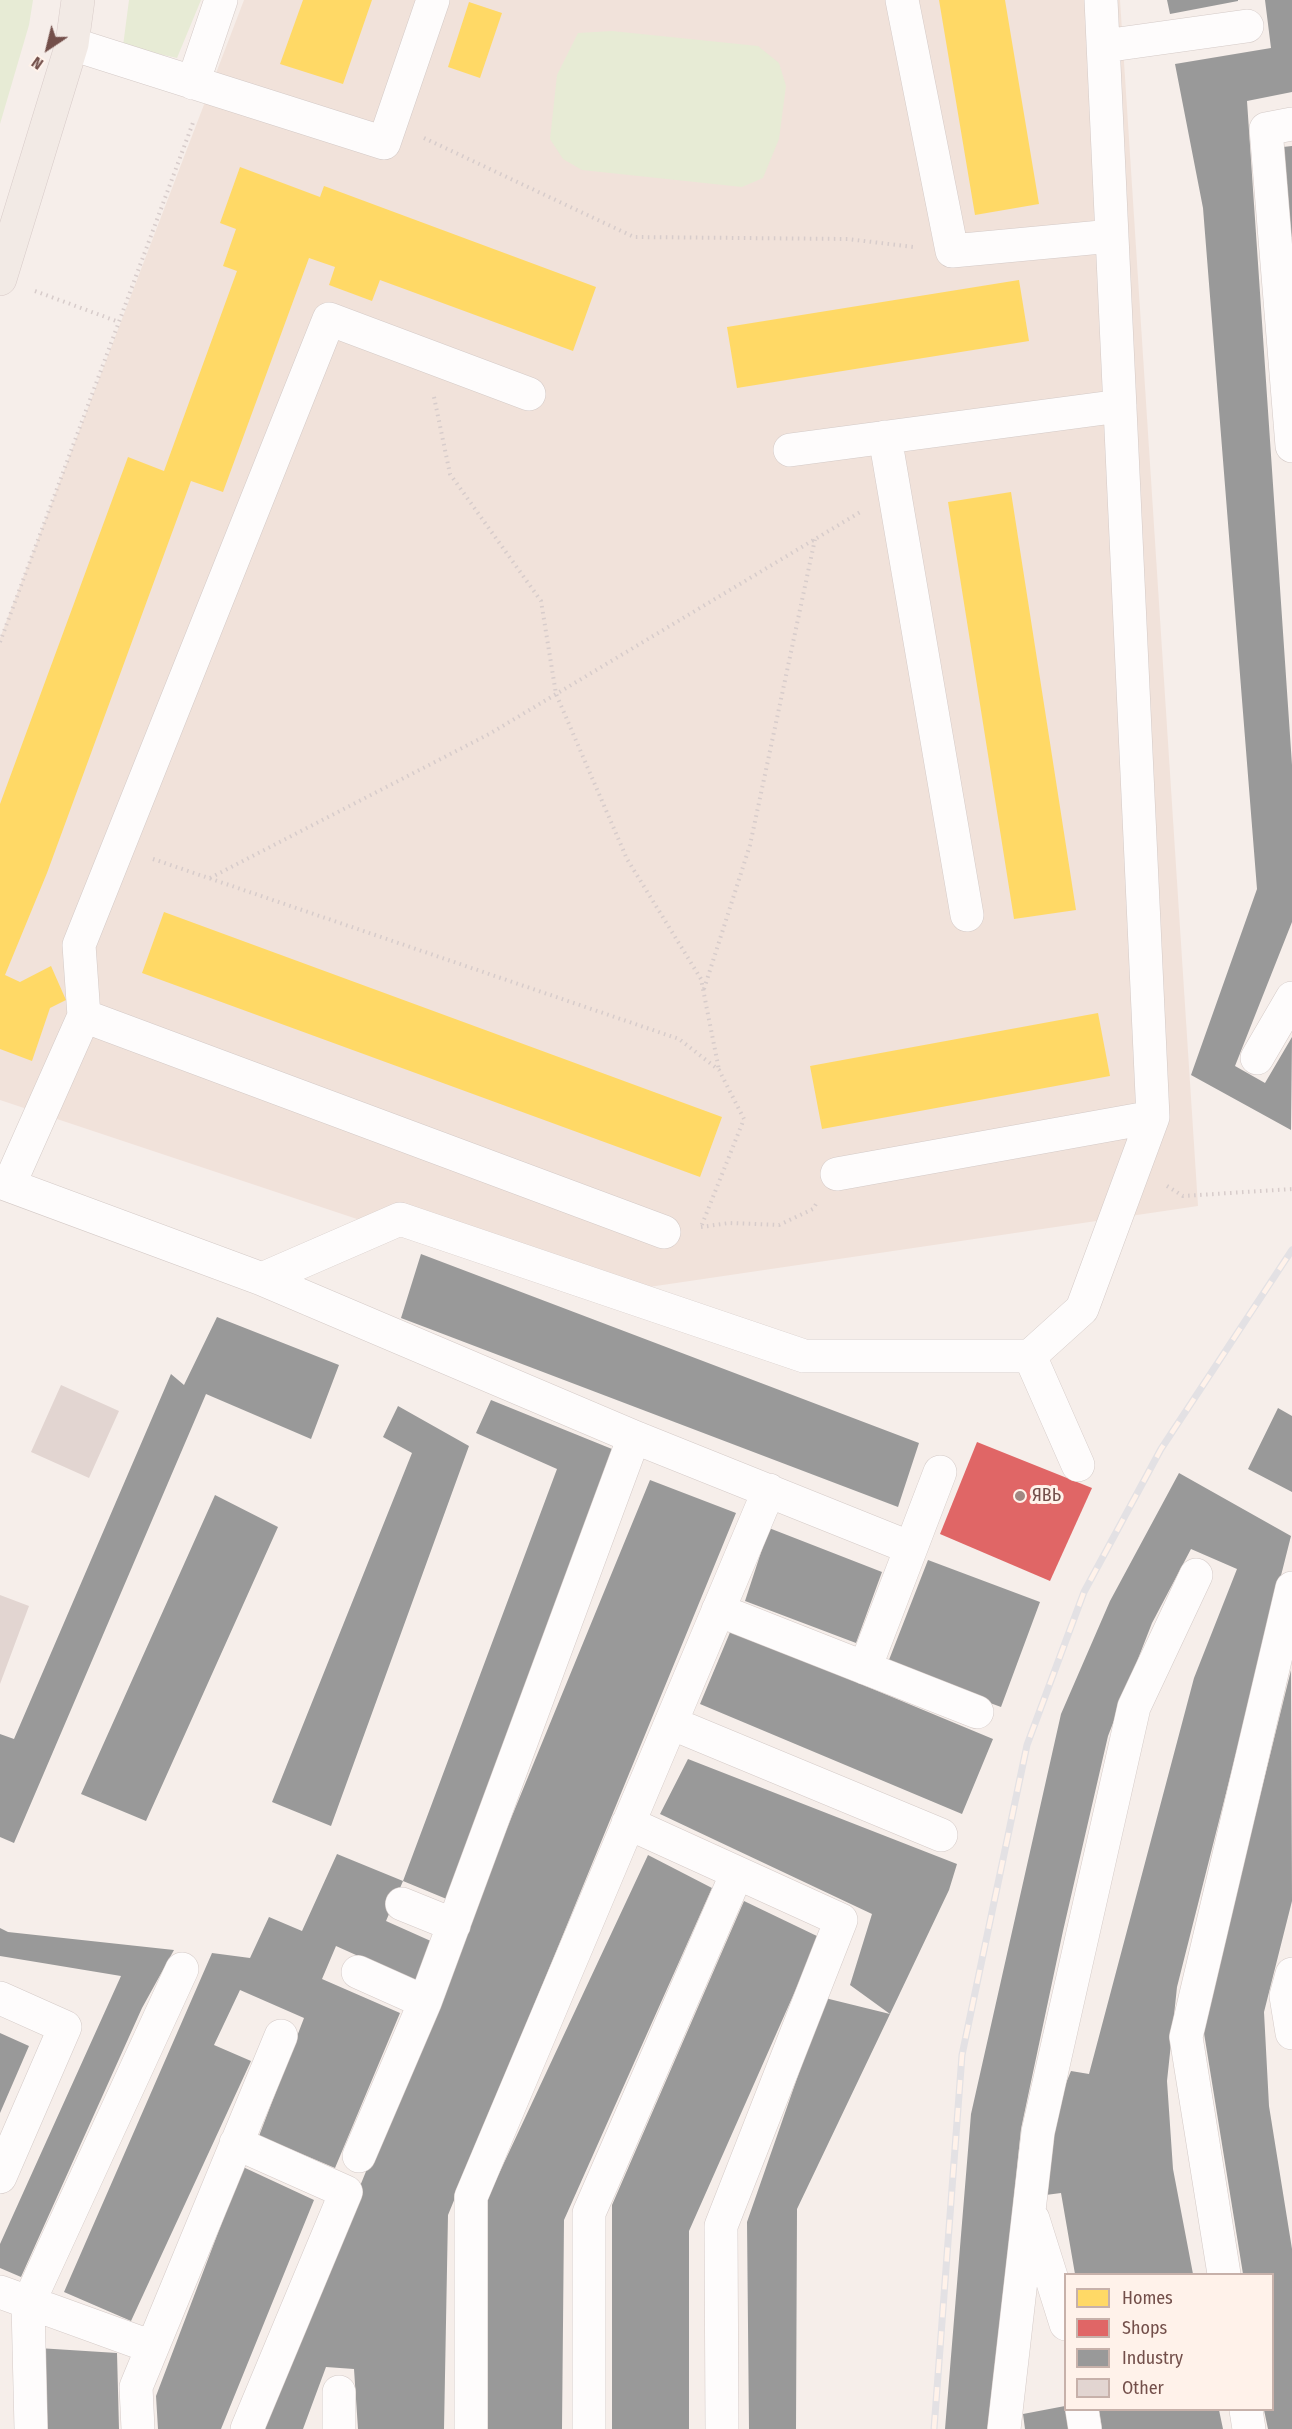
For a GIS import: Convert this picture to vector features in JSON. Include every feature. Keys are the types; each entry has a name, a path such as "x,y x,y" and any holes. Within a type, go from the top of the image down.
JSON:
{"main road":[{"path":"0,278 72,44 78,0"}],"lane":[{"path":"199,85 220,0"},
{"path":"72,44 384,143 433,0"},
{"path":"902,0 952,251 1113,236"},
{"path":"262,1279 400,1219 804,1356 1030,1356 1082,1309 1153,1117 1101,0"},
{"path":"1104,46 1247,26"},
{"path":"1292,124 1266,129 1292,446"},
{"path":"529,394 329,319 80,945 84,1016 4,1183 262,1279 634,1437 911,1548"},
{"path":"790,450 1120,406"},
{"path":"885,437 967,915"},
{"path":"1257,1058 1292,998"},
{"path":"84,1016 664,1232"},
{"path":"837,1174 1153,1117"},
{"path":"1030,1356 1078,1465"},
{"path":"359,2156 425,2002 634,1437"},
{"path":"865,1668 940,1472"},
{"path":"471,2429 471,2196 769,1490"},
{"path":"1004,2429 1038,2132 1134,1707 1196,1575"},
{"path":"1224,2273 1186,2037 1292,1588"},
{"path":"718,1610 977,1712"},
{"path":"670,1723 941,1834"},
{"path":"628,1823 841,1920 721,2226 722,2429"},
{"path":"589,2429 589,2213 737,1873"},
{"path":"402,1904 454,1925"},
{"path":"31,2429 14,2298 182,1969"},
{"path":"358,1972 425,2002"},
{"path":"1290,1988 1292,2034"},
{"path":"0,1998 64,2027 4,2157"},
{"path":"138,2429 136,2387 281,2036"},
{"path":"236,2143 346,2192 247,2429"},
{"path":"1029,2206 1064,2321"},
{"path":"14,2298 152,2347"},
{"path":"339,2392 339,2429"},
{"path":"1082,2411 1085,2429"},
{"path":"1246,2411 1249,2429"}],"path":[{"path":"0,642 119,322 199,85"},
{"path":"391,123 634,237 848,239 952,251"},
{"path":"0,278 119,322"},
{"path":"425,355 450,474 541,601 556,694 627,859 701,979 720,1070 744,1119 702,1227"},
{"path":"210,878 491,733 895,492"},
{"path":"703,989 750,845 815,539"},
{"path":"118,847 679,1039 720,1070"},
{"path":"1136,1166 1183,1196 1292,1189"},
{"path":"664,1232 729,1223 779,1225 813,1209 837,1174"}],"shaded area":[{"path":"244,0 1120,0 1198,1206 588,1296 0,1100 0,638"}],"green space":[{"path":"0,0 33,0 29,25 0,124"},
{"path":"129,0 201,0 177,58 123,46"},
{"path":"612,31 758,46 779,63 786,86 779,139 763,178 742,187 582,170 563,159 550,139 557,75 578,33"}],"building: Homes":[{"path":"303,0 372,0 343,84 280,64"},
{"path":"939,0 1005,0 1039,204 975,215"},
{"path":"469,2 502,13 480,78 448,67"},
{"path":"240,167 320,197 324,186 596,287 573,351 380,280 372,301 329,285 335,267 309,258 223,492 191,481 47,873 5,975 20,982 51,966 66,1000 50,1008 32,1061 0,1049 0,804 128,457 164,471 237,271 223,266 236,229 220,223"},
{"path":"1019,280 1029,341 737,388 727,327"},
{"path":"1011,492 1076,910 1014,919 948,502"},
{"path":"164,912 722,1117 700,1177 142,973"},
{"path":"1098,1013 1110,1076 822,1129 810,1066"}],"building: Shops":[{"path":"977,1442 1092,1488 1050,1581 940,1534"}],"building: Industry":[{"path":"1167,0 1238,0 1238,1 1170,14"},
{"path":"1265,0 1292,0 1292,92 1247,101 1292,765 1292,922 1235,1066 1265,1083 1292,1037 1291,1130 1191,1075 1257,889 1203,208 1175,64 1271,48"},
{"path":"1292,146 1292,237 1290,238 1283,147"},
{"path":"421,1254 919,1443 898,1507 401,1318"},
{"path":"217,1317 339,1365 311,1439 206,1394 14,1843 0,1837 0,1734 14,1739 171,1374 184,1385"},
{"path":"491,1400 612,1449 449,1900 403,1881 557,1469 476,1433"},
{"path":"398,1406 469,1446 331,1826 272,1802 412,1453 383,1437"},
{"path":"1278,1408 1292,1416 1292,1492 1248,1469"},
{"path":"1179,1473 1291,1536 1177,1987 1167,2081 1173,2169 1193,2273 1075,2273 1061,2193 1038,2196 1049,2124 1071,2071 1089,2074 1194,1678 1237,1569 1191,1549 1152,1623 1108,1736 1063,1931 1021,2129 990,2429 945,2429 971,2114 1061,1714 1110,1601"},
{"path":"650,1480 736,1513 448,2215 444,2429 358,2429 354,2369 326,2367 303,2429 265,2429 291,2354"},
{"path":"215,1495 278,1527 146,1821 81,1794"},
{"path":"769,1528 882,1572 856,1643 745,1601"},
{"path":"928,1560 1040,1602 1001,1707 887,1665"},
{"path":"731,1630 993,1739 962,1814 700,1704"},
{"path":"1291,1670 1292,1901 1264,2012 1269,2106 1292,2249 1292,2429 1268,2429 1264,2411 1274,2411 1274,2273 1243,2273 1203,2027"},
{"path":"688,1759 957,1864 949,1890 890,2014 850,1985 872,1914 660,1814"},
{"path":"337,1854 403,1881 386,1921 433,1942 416,1982 336,1946 322,1979 400,2013 335,2168 259,2136 304,2018 240,1990 214,2045 251,2061 131,2321 64,2292 212,1953 250,1958 269,1917 302,1931"},
{"path":"648,1855 712,1888 564,2220 562,2429 486,2429 488,2197"},
{"path":"744,1901 819,1937 689,2231 689,2429 612,2429 612,2205"},
{"path":"0,1928 8,1932 174,1950 142,2008 21,2277 0,2268 0,2244 121,1976 0,1956"},
{"path":"825,1998 890,2014 797,2209 796,2429 749,2429 747,2222"},
{"path":"0,2033 29,2046 0,2113"},
{"path":"243,2167 314,2200 221,2429 158,2429 156,2396"},
{"path":"38,2348 117,2353 119,2429 41,2429"},
{"path":"1064,2406 1069,2429 1025,2429 1023,2414"},
{"path":"1099,2411 1219,2411 1223,2429 1102,2429"}],"building: Other":[{"path":"61,1385 119,1411 89,1478 31,1452"},
{"path":"0,1595 29,1606 0,1684"}],"railway":[{"path":"934,2429 962,2055 1027,1745 1084,1592 1161,1449 1292,1250"}],"place":[{"name":"ЯВЬ","path":"1020,1496"}]}
